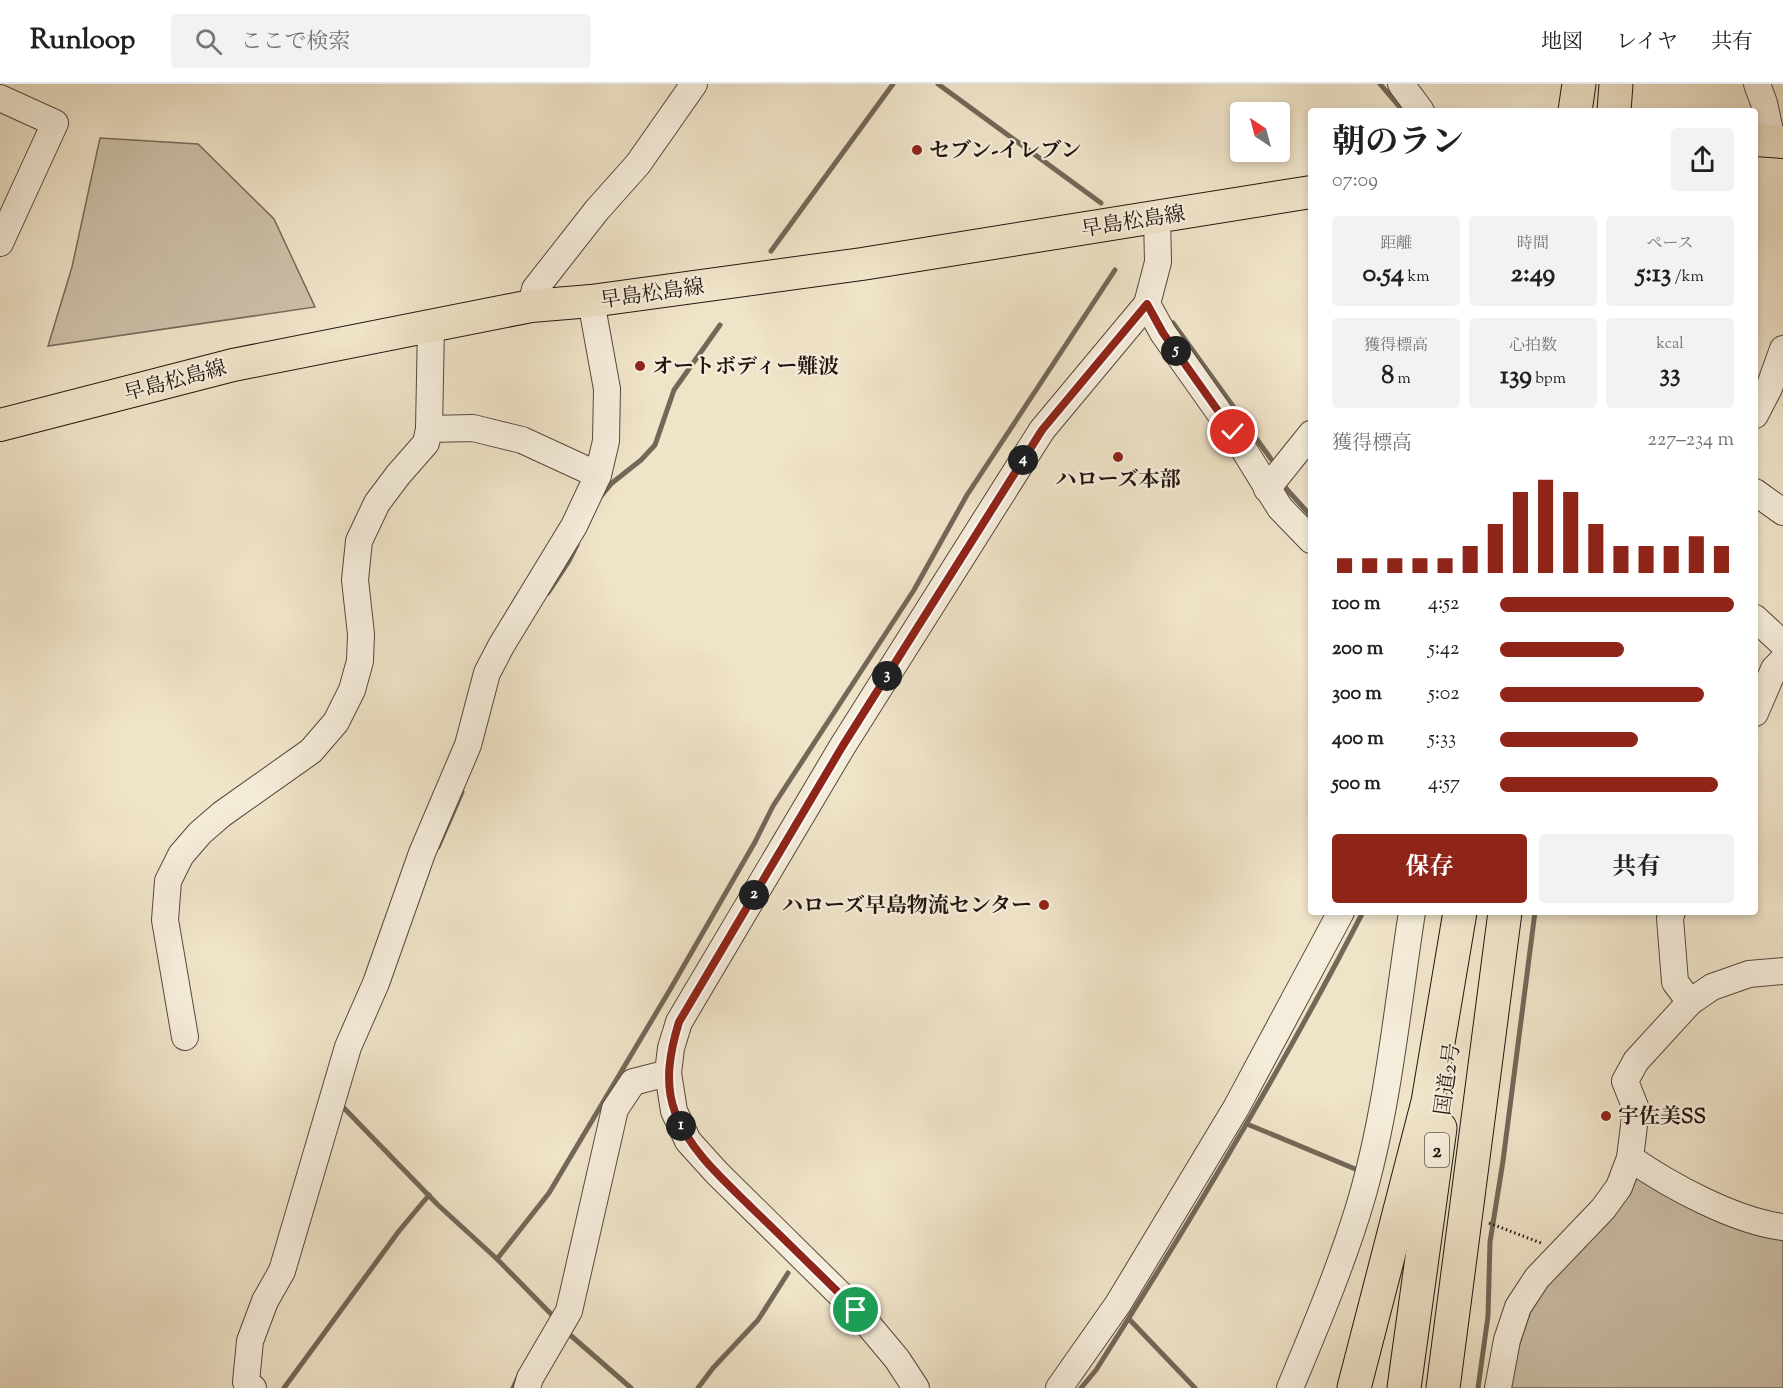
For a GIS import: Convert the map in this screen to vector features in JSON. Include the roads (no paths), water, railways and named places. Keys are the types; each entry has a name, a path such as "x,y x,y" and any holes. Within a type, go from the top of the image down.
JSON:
{"highway":[{"path":"1575,108 1579,84"},
{"path":"1614,108 1616,84"},
{"path":"1354,1388 1428,1102 1459,915"},
{"name":"国道2号","path":"1404,1388 1470,915"},
{"name":"国道2号","path":"1443,1388 1505,915"}],"main road":[{"name":"早島松島線","path":"0,425 232,365 531,306 591,301 862,264 1308,192"}],"street":[{"path":"531,306 535,289 597,210 638,164 694,84"},
{"path":"1401,84 1419,108"},
{"path":"1757,84 1764,103 1770,141"},
{"path":"0,98 56,123 9,200 0,243"},
{"path":"916,1388 897,1359 856,1310 717,1173 688,1141 674,1111 668,1073 671,1048 679,1022 842,747 1042,430 1147,304 1158,262 1157,216"},
{"path":"253,1388 246,1382 250,1341 265,1301 282,1271 348,1047 376,983 422,854 468,745 488,673 501,646 574,526 598,475 606,441 606,390 591,301"},
{"path":"1147,304 1163,333 1233,432 1280,508 1308,537"},
{"path":"184,1037 165,920 168,881 182,855 200,833 222,814 312,751 336,722 352,690 360,661 362,634 355,580 359,541 377,503 426,443 429,429 431,326"},
{"path":"1758,409 1769,388 1783,349"},
{"path":"429,429 474,428 522,440 598,475"},
{"path":"1267,489 1308,438"},
{"path":"1758,494 1783,512"},
{"path":"1758,620 1780,633"},
{"path":"1758,706 1774,669 1783,660"},
{"path":"1059,1388 1118,1304 1230,1118 1339,915"},
{"path":"1290,1388 1326,1301 1362,1194 1378,1132 1412,915"},
{"path":"1666,915 1676,982 1690,1002"},
{"path":"1498,1388 1507,1340 1518,1307 1537,1278 1603,1209 1619,1187 1630,1158 1636,1109 1625,1081 1636,1061 1690,1002 1712,987 1749,974 1783,971"},
{"path":"526,1388 569,1311 615,1109 633,1082 668,1073"},
{"path":"1630,1158 1681,1189 1713,1204 1768,1225 1783,1227"}],"waterway":[{"path":"771,251 893,84"},
{"path":"938,84 1101,203"},
{"path":"1380,84 1400,108"},
{"path":"497,1259 549,1193 671,988 755,842 773,806 914,590 967,495 1115,270"},
{"path":"1173,323 1271,459"},
{"path":"601,496 612,483 641,460 655,445 674,390 720,325"},
{"path":"1282,484 1308,513"},
{"path":"548,593 577,545"},
{"path":"438,847 462,792"},
{"path":"1081,1388 1096,1370 1235,1144 1361,915"},
{"path":"1478,1388 1488,1316 1490,1242 1503,1161 1535,915"},
{"path":"341,1105 438,1205 497,1259 555,1318"},
{"path":"1247,1124 1360,1171"},
{"path":"284,1388 399,1231 429,1195"},
{"path":"698,1388 713,1368 758,1320 788,1273"},
{"path":"1129,1319 1195,1388"},
{"path":"569,1334 631,1388"},
{"path":"513,1388 520,1373"}],"place":[{"name":"セブン-イレブン","path":"917,150"},
{"name":"オートボディー難波","path":"640,366"},
{"name":"ハローズ本部","path":"1118,457"},
{"name":"ハローズ早島物流センター","path":"1044,905"},
{"name":"宇佐美SS","path":"1606,1116"}]}
